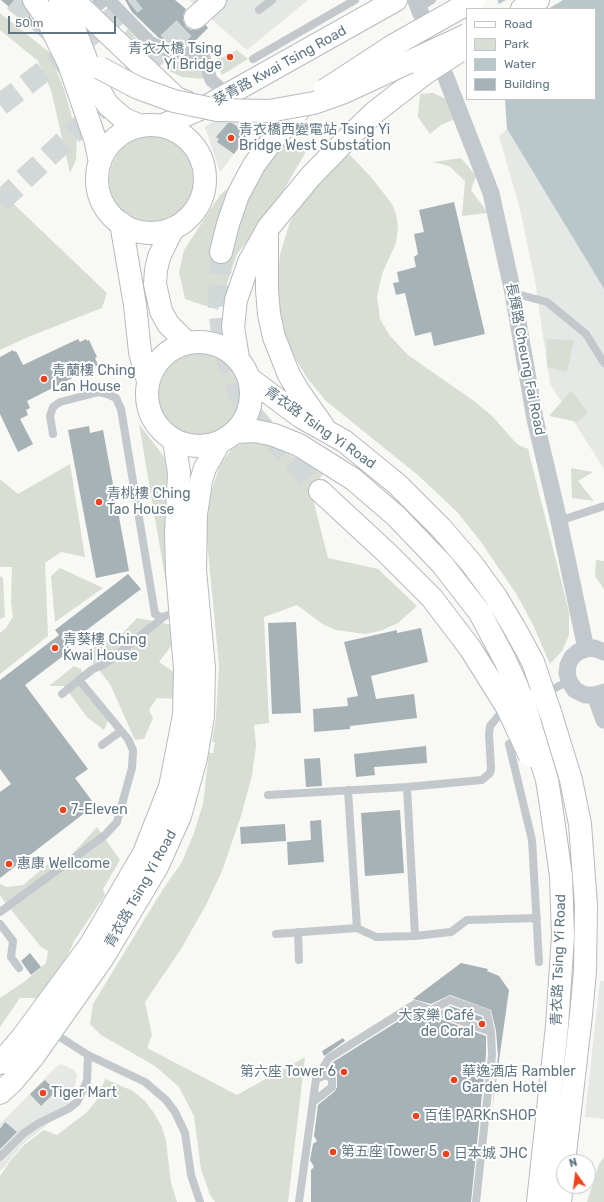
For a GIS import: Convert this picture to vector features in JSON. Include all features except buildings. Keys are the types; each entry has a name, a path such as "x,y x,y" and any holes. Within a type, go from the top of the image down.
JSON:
{"main road":[{"path":"34,0 46,17 69,64 95,139 100,162"},
{"path":"60,0 75,31 94,82 107,104 124,119 175,130 184,136 194,146 204,168 205,183 202,197 194,212 174,228 165,231 145,232 131,229 110,214 102,201 97,177 100,162 113,141 121,134 151,126"},
{"path":"195,18 215,0"},
{"path":"325,90 394,45 474,0"},
{"path":"524,8 538,0"},
{"path":"88,4 176,98 188,103 221,95"},
{"name":"葵青路 Kwai Tsing Road","path":"151,126 417,5"},
{"path":"100,68 138,88 174,102 217,110 270,111 314,103 342,93 466,35"},
{"path":"238,358 233,327 236,300 249,262 268,228 311,176 375,112 424,74 466,46"},
{"path":"221,252 228,224 238,195 254,165 271,142 297,113"},
{"path":"121,223 133,290 140,352 148,381 147,396 149,411 159,429 174,440 195,446 227,437 245,421 250,407 252,392 250,379 245,368 238,358 221,346 210,343 187,343 174,348 162,357 154,368 148,381"},
{"path":"174,228 159,257 155,284 159,304 168,324 187,343"},
{"path":"268,228 267,290 269,314 274,337 289,375 326,430"},
{"name":"青衣路 Tsing Yi Road","path":"250,379 301,417 326,430 355,450 397,484 463,552 486,581 507,613 533,662 572,780 583,851 586,936 581,1015 565,1154"},
{"name":"青衣路 Tsing Yi Road","path":"0,1093 12,1082 52,1032 102,959 157,867 180,816 189,788 203,716 204,668 195,570 196,514 201,481 205,468 227,437 256,431 274,435 299,445 353,479 396,516 424,543 480,613 494,638 522,697 547,780 561,876 563,936 557,1026 538,1202"},
{"name":"青衣路 Tsing Yi Road","path":"0,1063 21,1039 91,944 140,860 170,787 184,715 185,669 172,615 177,563 179,473 174,440"},
{"path":"320,491 387,553 436,603 484,668 507,707 542,782 551,805"}],"street":[{"path":"109,0 150,42 170,52 190,53 202,51 211,80 221,95"},
{"name":"長輝路 Cheung Fai Road","path":"444,75 491,193 513,293 535,419 559,521 586,648"},
{"path":"604,652 594,648 586,648 572,657 562,685 585,695 600,693 604,720"}],"lane":[{"path":"259,10 272,0"},
{"path":"253,59 355,0"},
{"path":"513,293 547,302 586,334 604,363"},
{"path":"53,434 50,416 54,407 60,402 99,392 116,398 121,409 155,614 172,615"},
{"path":"559,521 604,506"},
{"path":"62,694 93,669 105,664 172,615"},
{"path":"0,912 105,835 117,822 132,768 134,756 133,750 121,731 79,680"},
{"path":"268,795 407,787 477,781 486,777 490,773 490,726 500,714"},
{"path":"102,744 121,731"},
{"path":"509,744 532,840 540,962"},
{"path":"407,787 415,936"},
{"path":"348,790 357,928"},
{"path":"276,934 357,928 376,938 415,936 451,932 467,920 537,918"},
{"path":"0,924 13,941 11,957 19,968"},
{"path":"298,932 299,960"},
{"path":"431,1010 450,1000 487,1013 491,1032 492,1055 476,1202"},
{"path":"299,1202 316,1079 329,1058 415,1004 491,1032"},
{"path":"52,1032 88,1055 130,1074 157,1091 166,1100 178,1117 185,1133 191,1175 200,1202"},
{"path":"0,1157 24,1133 39,1123 68,1109 77,1102 87,1081 88,1055"},
{"path":"313,1102 332,1087 332,1079 326,1075 316,1079"}],"shaded area":[{"path":"189,0 308,0 247,50"},
{"name":"青衣橋西變電站 Tsing Yi Bridge West Substation","path":"225,113 258,123 220,172 205,127"},
{"path":"507,129 601,284 604,282 604,469 550,384 535,281 520,209 499,136"},
{"path":"600,981 604,981 604,1119 585,1117"},
{"path":"61,1064 74,1070 77,1075 75,1086 68,1095 72,1099 43,1128 23,1144 0,1172 0,1124 55,1068"}],"green space":[{"path":"0,13 49,52 64,89 77,135 76,160 70,173 51,90 38,61 0,30"},
{"path":"128,29 143,46 139,49 124,33"},
{"path":"237,50 248,59 222,75 215,61"},
{"path":"198,59 204,79 182,77 167,70 170,63"},
{"path":"433,93 453,102 457,118 441,125 430,134 418,117 420,94"},
{"path":"153,136 170,140 184,149 193,163 197,180 193,197 184,211 170,220 153,224 136,220 122,211 113,197 109,180 113,163 122,149 136,140"},
{"path":"282,144 307,150 272,210 237,254 218,310 185,299 179,272 184,250 220,195"},
{"path":"348,153 371,177 392,204 396,214 398,227 396,243 382,274 377,297 380,319 390,336 408,355 474,401 492,416 517,444 528,449 569,612 569,635 562,651 550,664 533,625 517,595 481,542 458,513 419,476 326,401 307,378 293,354 282,325 277,292 280,254 290,222 304,197"},
{"path":"461,158 476,176 471,190 488,213 462,216 465,181 449,166 433,162"},
{"path":"0,191 107,293 102,308 28,337 0,350"},
{"path":"547,339 574,340 567,372 547,367"},
{"path":"200,353 216,356 230,365 239,379 242,395 239,411 230,425 216,434 200,437 184,434 170,425 161,411 158,395 161,379 170,365 184,356"},
{"path":"571,391 588,412 578,422 549,416"},
{"path":"139,424 165,458 168,481 165,529 166,583"},
{"path":"254,441 291,455 323,474 311,491 328,558 378,569 417,606 398,623 380,631 365,634 336,630 324,625 297,605 264,617 269,723 254,725 256,746 252,775 242,813 222,871 206,905 181,949 145,1002 152,1035 147,1048 237,1095 305,1057 288,1202 215,1202 210,1195 201,1169 194,1116 179,1087 155,1066 101,1035 90,1024 93,1004 163,889 182,862 194,833 203,804 209,753 213,753 215,742 212,742 216,717 219,666 206,530 210,495 220,465 234,446"},
{"path":"70,464 85,557 61,552 45,563 48,636 0,674 0,633 6,628 13,617 11,603 12,567 0,567 0,479 18,494"},
{"path":"571,468 593,472 578,481 594,501 572,498"},
{"path":"596,560 604,561 604,589 595,576"},
{"path":"60,568 103,588 55,622 51,576"},
{"path":"0,576 3,578 5,617 0,619"},
{"path":"137,618 173,625 178,637 159,662 177,674 179,699 157,698 149,710 153,718 144,739 135,740 110,684 86,654 98,643 118,638"},
{"path":"74,666 81,669 88,698 111,714 104,730 87,717 64,686 49,686"},
{"path":"97,827 120,860 103,889 105,895 74,941 64,964 41,998 20,998 0,1027 0,998 24,982 46,963 48,951 41,947 4,901 0,895 0,884 7,887 23,885 48,864 68,859"},
{"path":"105,1079 133,1091 145,1101 154,1113 162,1127 166,1141 171,1183 177,1202 0,1202 0,1176 11,1160 24,1145 44,1130 57,1135 86,1113 96,1101"},
{"path":"604,1157 604,1202 587,1202 590,1194 596,1194 596,1174 599,1164"}],"water":[{"path":"498,0 604,0 604,289 507,129 505,100 596,100 596,8 499,8"}],"pier":[{"path":"506,0 563,0 550,8 497,8 497,5"}],"tunnel":[{"path":"14,0 53,33"},
{"path":"0,105 136,0"},
{"path":"0,202 195,18"},
{"path":"221,252 219,306 222,335 229,364 239,392 254,417 320,491"}],"place":[{"name":"青衣大橋 Tsing Yi Bridge","path":"230,57"},
{"name":"青衣橋西變電站 Tsing Yi Bridge West Substation","path":"231,138"},
{"name":"青蘭樓 Ching Lan House","path":"44,379"},
{"name":"青桃樓 Ching Tao House","path":"99,502"},
{"name":"青葵樓 Ching Kwai House","path":"55,648"},
{"name":"7-Eleven","path":"63,810"},
{"name":"惠康 Wellcome","path":"9,864"},
{"name":"大家樂 Café de Coral","path":"482,1024"},
{"name":"第六座 Tower 6","path":"344,1072"},
{"name":"華逸酒店 Rambler Garden Hotel","path":"454,1080"},
{"name":"Tiger Mart","path":"43,1093"},
{"name":"百佳 PARKnSHOP","path":"416,1116"},
{"name":"第五座 Tower 5","path":"333,1152"},
{"name":"日本城 JHC","path":"446,1154"}]}
